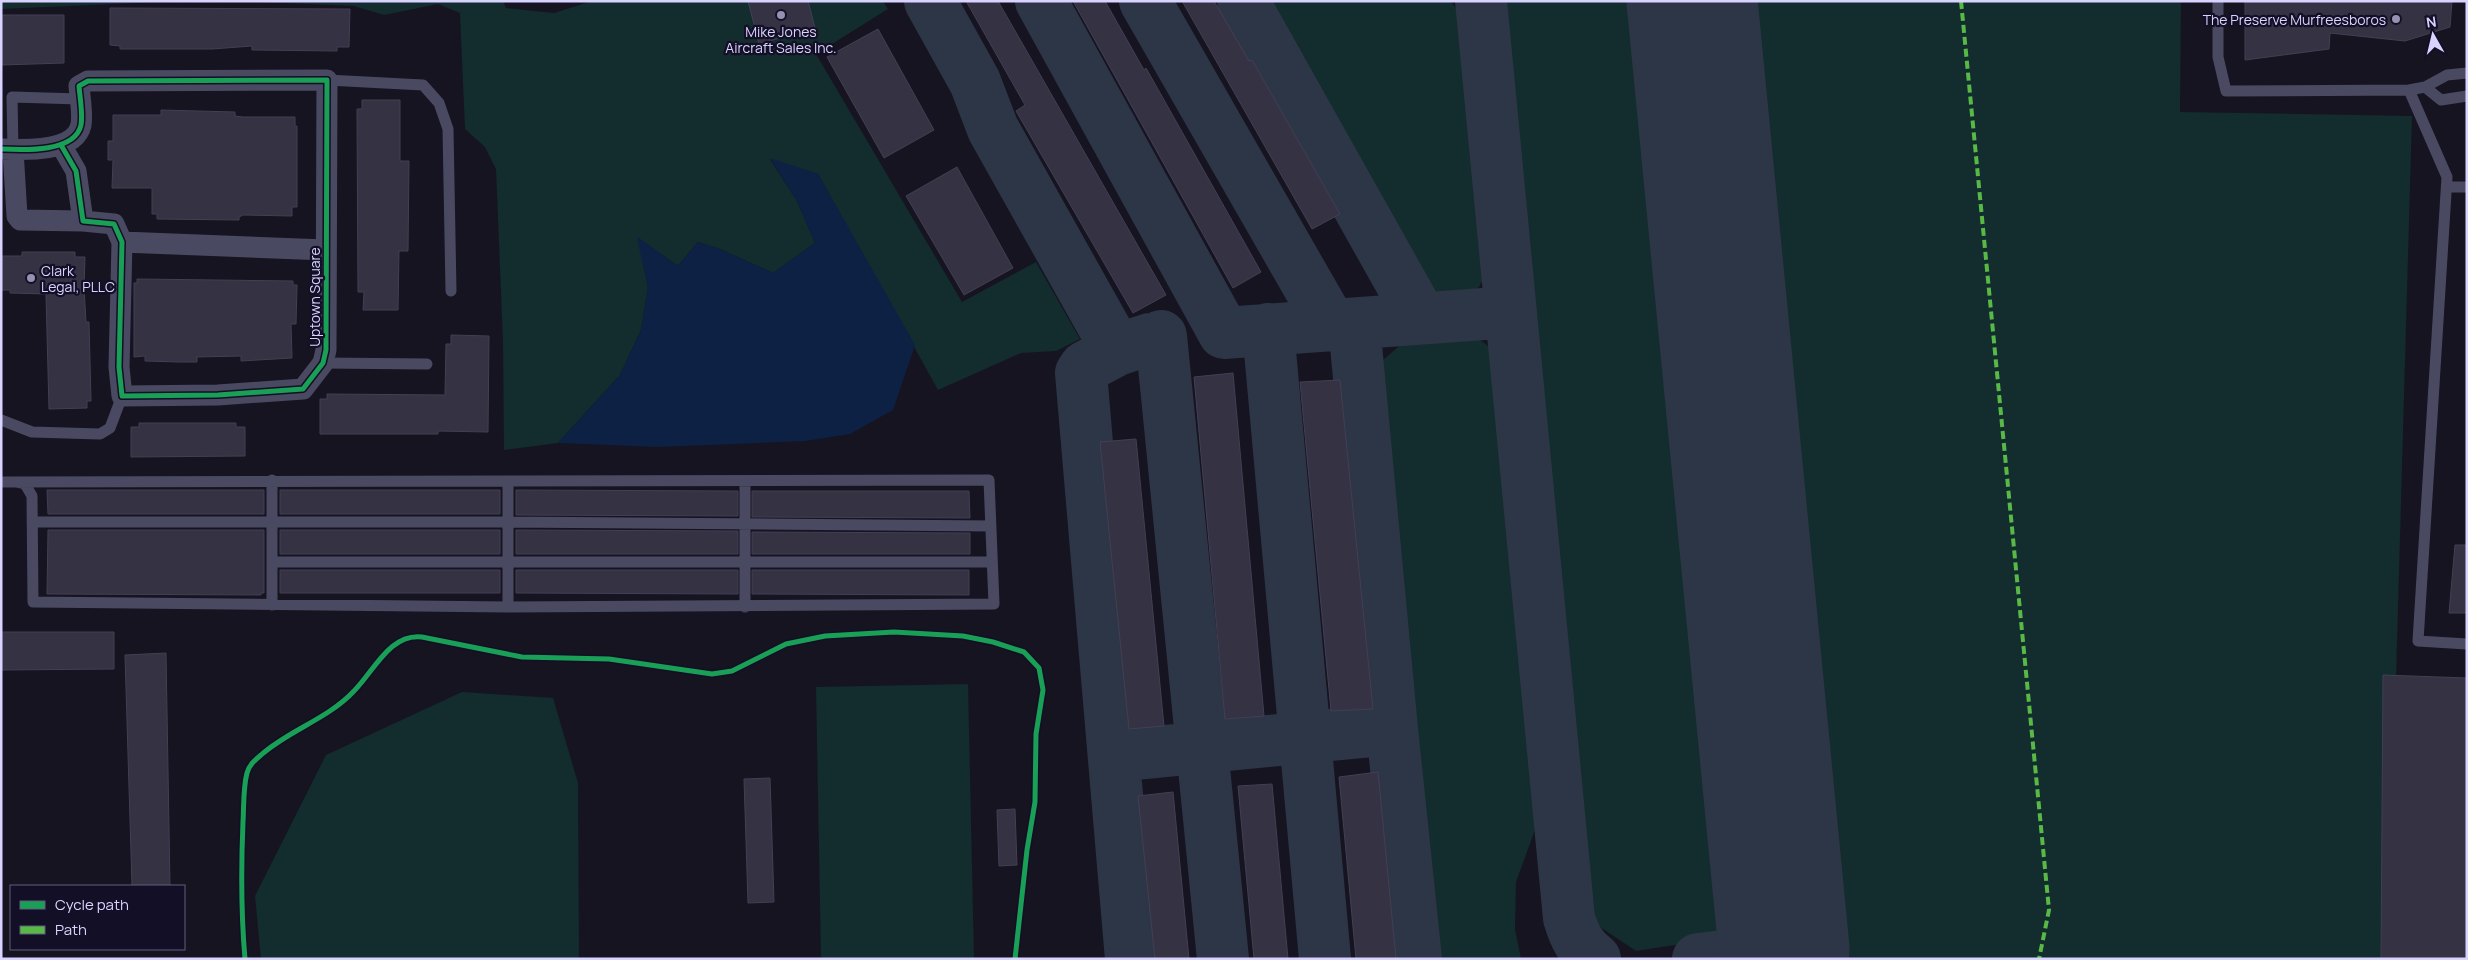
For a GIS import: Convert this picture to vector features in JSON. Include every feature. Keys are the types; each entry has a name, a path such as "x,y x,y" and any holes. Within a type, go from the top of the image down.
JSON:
{"street":[{"path":"122,396 119,366 122,242 114,224 84,221 20,220 16,212 7,150 61,145 75,138 81,125 79,86 88,81 326,80"},
{"name":"Uptown Square","path":"122,396 218,395 303,389 323,363 326,350 326,80"},
{"path":"61,145 76,171 84,221"},
{"path":"122,242 326,250"}],"lane":[{"path":"2218,1 2218,57 2226,91 2409,90 2425,87 2446,75 2467,73"},
{"path":"326,80 423,85 439,103 448,129 451,291"},
{"path":"2425,87 2441,100 2467,96"},
{"path":"2409,90 2447,177 2418,641 2467,644"},
{"path":"7,150 7,96 80,98"},
{"path":"2447,187 2467,187"},
{"path":"323,363 427,364"},
{"path":"1,420 32,432 100,434 110,428 122,396"},
{"path":"272,480 272,605"},
{"path":"1,482 989,480 994,604 508,607 33,602 32,496 25,484 16,482"},
{"path":"745,481 745,607"},
{"path":"508,482 508,607"},
{"path":"32,522 509,522 991,526"},
{"path":"272,562 992,562"}],"green space":[{"path":"1,1 183,1 1,9"},
{"path":"233,1 503,1 506,8 554,13 592,1 883,1 888,9 816,54 962,302 1036,262 1080,339 1056,351 1021,353 938,390 818,174 770,159 797,201 815,243 773,273 720,249 698,242 678,266 638,238 648,288 641,330 620,375 558,443 504,450 503,341 496,169 485,147 465,129 460,13 438,4 384,15 354,6"},
{"path":"1264,1 1451,1 1464,21 1470,45 1492,264 1479,287 1462,300 1439,296 1420,281"},
{"path":"1497,1 1650,1 1739,909 1714,939 1636,951 1588,919 1567,732"},
{"path":"1738,1 2181,1 2180,112 2412,116 2388,959 1835,959"},
{"path":"1471,333 1497,353 1503,376 1518,565 1543,808 1516,882 1515,929 1521,959 1436,959 1376,366 1413,334"},
{"path":"968,684 974,959 821,959 816,687"},
{"path":"462,692 553,698 578,783 579,959 261,959 255,896 326,755"}],"water":[{"path":"770,158 818,174 915,345 893,410 850,434 805,441 657,447 558,443 620,375 641,330 648,288 637,237 678,266 698,242 720,249 773,273 815,243 797,201"}],"building":[{"name":"Mike Jones Aircraft Sales Inc.","path":"748,1 808,1 815,28 759,44"},
{"path":"966,1 998,1 1166,295 1133,313 1016,111 1025,105"},
{"path":"1073,1 1105,1 1144,70 1146,68 1261,272 1233,288"},
{"path":"1182,1 1214,1 1249,61 1252,60 1340,214 1312,229"},
{"path":"2245,1 2452,1 2450,27 2405,41 2330,33 2329,49 2245,60"},
{"path":"110,8 350,9 349,47 337,47 337,51 252,50 252,46 212,49 120,49 120,46 110,45"},
{"path":"1,15 64,15 64,63 1,65"},
{"path":"878,29 934,130 884,158 827,57"},
{"path":"362,100 400,100 400,161 409,161 408,251 399,251 398,310 363,310 364,292 358,292 357,109 362,109"},
{"path":"161,110 235,112 235,116 243,117 295,117 295,126 297,126 297,207 292,207 292,216 243,215 239,217 239,220 157,219 157,214 152,214 152,188 112,188 113,160 108,160 108,141 113,141 113,115 161,115"},
{"path":"957,167 1013,268 964,295 906,196"},
{"path":"22,252 75,252 75,257 85,257 84,288 86,322 89,322 91,401 87,401 87,408 49,409 46,294 10,293 10,290 1,290 1,256 22,256"},
{"path":"137,279 293,281 293,285 297,285 296,324 291,324 292,358 241,361 241,356 197,357 197,362 179,362 145,361 145,356 134,357 134,283 137,283"},
{"path":"451,335 489,336 488,432 438,431 438,434 320,434 320,399 327,399 327,394 445,395 446,344 451,344"},
{"path":"1233,373 1264,716 1225,719 1194,377"},
{"path":"1340,380 1373,709 1331,711 1300,382"},
{"path":"139,423 236,423 236,427 245,427 245,456 131,457 131,427 139,427"},
{"path":"1136,439 1164,726 1129,729 1100,442"},
{"path":"47,490 264,490 264,514 48,514"},
{"path":"280,490 500,490 500,514 280,514"},
{"path":"516,490 738,491 738,516 516,515"},
{"path":"752,491 969,491 970,518 752,517"},
{"path":"48,530 264,530 264,593 261,593 261,595 47,594"},
{"path":"280,530 500,530 500,554 280,554"},
{"path":"516,530 738,531 738,554 516,554"},
{"path":"752,532 970,533 970,554 752,554"},
{"path":"2455,545 2467,545 2467,613 2449,613"},
{"path":"280,570 500,570 500,593 280,593"},
{"path":"516,570 738,570 738,594 516,593"},
{"path":"752,570 969,570 969,595 752,594"},
{"path":"1,632 114,632 114,669 1,670"},
{"path":"166,653 170,885 132,885 125,655"},
{"path":"2383,675 2467,678 2467,959 2381,959"},
{"path":"1378,772 1396,959 1356,959 1339,777"},
{"path":"770,778 774,902 748,903 744,779"},
{"path":"1272,784 1288,959 1254,959 1238,786"},
{"path":"1173,792 1189,959 1155,959 1138,796"},
{"path":"1015,809 1017,865 999,866 997,810"}],"taxiway":[{"path":"930,1 975,82 993,129 1117,350 1150,339"},
{"path":"1041,1 1224,333 1511,312"},
{"path":"1145,1 1331,325"},
{"path":"1243,1 1421,318"},
{"path":"1481,1 1569,918 1578,941 1595,959"},
{"path":"1354,324 1392,729 1416,959"},
{"path":"1268,329 1325,959"},
{"path":"1161,336 1223,959"},
{"path":"1117,350 1085,367 1081,373 1131,959"},
{"path":"1114,756 1392,729"},
{"path":"1698,959 1784,949"}],"runway":[{"path":"1692,1 1784,949"}],"marked path":[{"path":"1961,1 2049,910 2039,959"}],"cycle path":[{"path":"1,149 47,148 69,141 77,134 81,125 82,111 79,86 88,81 327,80 326,350 323,363 303,389 218,395 122,396 119,367 122,242 114,224 83,221 76,171 61,145"},
{"path":"245,959 242,908 242,856 244,791 249,768 252,763 272,746 344,701 384,655 401,641 411,637 422,637 522,657 609,659 712,674 732,671 786,644 825,636 894,632 963,636 993,642 1024,652 1039,668 1043,690 1036,734 1035,802 1027,850 1015,959"}],"place":[{"name":"Mike Jones Aircraft Sales Inc.","path":"781,15"},
{"name":"The Preserve Murfreesboros","path":"2396,19"},
{"name":"Clark Legal, PLLC","path":"31,278"}]}
